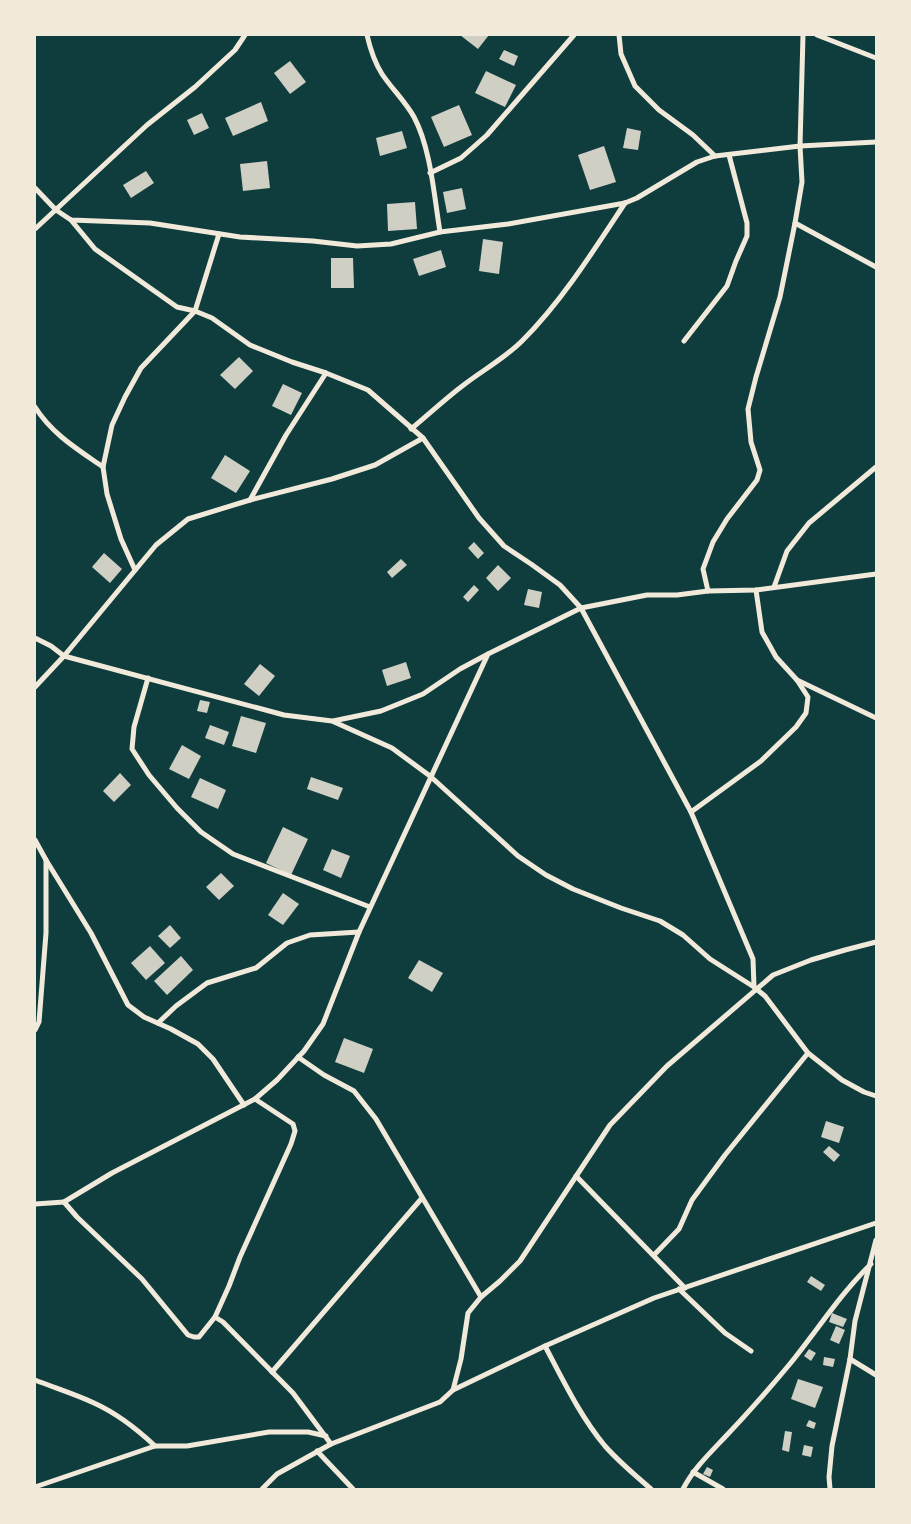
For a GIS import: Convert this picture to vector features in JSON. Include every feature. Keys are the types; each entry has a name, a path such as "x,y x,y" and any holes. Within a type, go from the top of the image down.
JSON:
{"street":[{"path":"35,229 147,125 195,87 235,50 245,35"},
{"path":"367,35 370,47 382,73 414,117 425,145 440,232"},
{"path":"430,173 461,158 487,135 574,35"},
{"path":"619,35 621,54 635,86 659,110 693,135 715,156"},
{"path":"708,591 703,569 713,542 727,519 757,480 760,470 751,442 748,409 780,297 796,223 802,182 800,146 803,35"},
{"path":"817,35 876,58"},
{"path":"71,220 150,223 240,237 313,240 356,246 391,244 440,232 508,224 625,203 637,198 697,162 715,156 800,146 876,142"},
{"path":"684,341 727,286 747,236 747,223 728,155"},
{"path":"35,188 56,210 71,220 95,249 177,306 212,318 250,345 368,390 422,438 479,518 504,546 560,585 581,608 691,812 754,959 755,987"},
{"path":"411,429 461,387 500,360 521,342 544,317 592,253 625,203"},
{"path":"796,223 876,268"},
{"path":"135,570 121,539 107,494 103,467 112,425 141,368 195,311 219,234"},
{"path":"250,500 286,435 326,373"},
{"path":"35,407 44,421 64,439 103,467"},
{"path":"35,687 64,656 156,545 188,519 250,500 323,482 374,465 422,438"},
{"path":"774,587 787,551 809,523 876,467"},
{"path":"332,721 381,711 423,694 460,669 581,608 647,595 756,590 876,574"},
{"path":"691,812 761,761 796,727 806,713 808,697 797,680 776,657 762,632 756,590"},
{"path":"35,638 51,646 64,656 284,715 332,721 392,748 430,776 518,856 539,870 573,889 660,921 683,935 710,959 755,987 765,996 808,1053 842,1080 876,1096"},
{"path":"35,1204 64,1202 112,1174 255,1099 277,1080 298,1057 323,1024 370,907 488,654"},
{"path":"148,678 134,727 132,749 149,775 177,808 201,832 233,854 370,907"},
{"path":"797,680 876,718"},
{"path":"35,840 91,933 128,1005 144,1017 198,1044 213,1059 244,1105"},
{"path":"35,1030 39,1022 46,933 46,860"},
{"path":"158,1023 176,1006 207,983 256,968 287,943 310,935 359,932"},
{"path":"453,1390 461,1359 468,1313 481,1297 520,1261 610,1125 660,1072 755,987 773,975 811,960 876,942"},
{"path":"654,1255 679,1229 692,1200 724,1155 808,1053"},
{"path":"298,1057 354,1091 376,1119 481,1297"},
{"path":"64,1202 77,1217 142,1279 188,1335 199,1336 215,1317 295,1131 293,1124 255,1099"},
{"path":"576,1176 654,1255 704,1314 725,1333 751,1351"},
{"path":"272,1372 422,1198"},
{"path":"262,1489 277,1474 331,1444 440,1402 453,1390 544,1346 654,1298 876,1224"},
{"path":"830,1489 832,1446 856,1321 876,1240"},
{"path":"683,1489 693,1472 711,1450 790,1364 848,1288 871,1264"},
{"path":"215,1317 227,1326 294,1393 331,1444"},
{"path":"544,1346 591,1427 605,1446 623,1465 651,1489"},
{"path":"850,1360 876,1375"},
{"path":"35,1380 95,1403 124,1420 155,1446"},
{"path":"35,1486 155,1446 188,1446 269,1432 308,1432 326,1436"},
{"path":"317,1451 353,1489"},
{"path":"693,1472 723,1489"}],"building":[{"path":"460,35 489,35 478,49"},
{"path":"504,50 518,56 514,66 499,59"},
{"path":"290,61 306,82 290,94 274,73"},
{"path":"486,71 516,85 505,107 475,93"},
{"path":"261,102 268,121 233,136 225,118"},
{"path":"459,105 472,135 444,147 431,117"},
{"path":"202,113 209,128 194,135 187,120"},
{"path":"627,128 641,131 638,150 623,148"},
{"path":"402,131 407,148 380,156 376,138"},
{"path":"604,146 616,182 590,190 578,155"},
{"path":"267,161 270,188 243,191 240,164"},
{"path":"146,171 154,183 131,198 123,185"},
{"path":"462,188 466,209 447,213 443,192"},
{"path":"415,202 417,229 388,231 387,204"},
{"path":"483,239 503,242 499,274 479,271"},
{"path":"441,250 446,267 419,276 413,259"},
{"path":"331,258 353,258 354,288 331,288"},
{"path":"239,357 253,371 235,389 220,375"},
{"path":"283,384 302,393 291,415 272,406"},
{"path":"225,455 250,471 236,493 211,478"},
{"path":"474,542 484,553 478,559 468,548"},
{"path":"104,553 122,569 110,583 92,567"},
{"path":"401,559 407,565 392,578 387,572"},
{"path":"498,565 511,578 498,591 486,578"},
{"path":"474,585 479,590 468,602 463,597"},
{"path":"528,589 542,592 539,608 524,605"},
{"path":"406,662 411,678 387,686 382,670"},
{"path":"260,664 275,676 259,696 244,684"},
{"path":"200,700 210,702 207,713 197,711"},
{"path":"241,716 266,723 256,753 232,746"},
{"path":"210,725 229,732 224,745 205,738"},
{"path":"182,745 201,756 189,779 169,769"},
{"path":"120,773 131,785 114,802 103,791"},
{"path":"311,777 343,788 338,800 307,789"},
{"path":"200,778 226,790 218,809 191,797"},
{"path":"283,827 308,839 291,875 266,863"},
{"path":"332,849 350,856 341,878 323,870"},
{"path":"221,873 234,886 219,900 206,887"},
{"path":"283,893 299,904 283,925 268,915"},
{"path":"170,925 181,938 170,948 158,936"},
{"path":"150,946 165,963 146,980 131,963"},
{"path":"181,956 193,970 167,995 154,981"},
{"path":"419,960 443,973 432,992 408,978"},
{"path":"344,1038 373,1049 364,1073 335,1062"},
{"path":"826,1121 844,1127 839,1143 821,1137"},
{"path":"829,1146 840,1155 834,1162 823,1152"},
{"path":"811,1276 825,1285 821,1291 807,1282"},
{"path":"832,1313 847,1319 843,1327 829,1322"},
{"path":"836,1326 845,1330 839,1344 830,1340"},
{"path":"809,1349 816,1353 811,1361 804,1356"},
{"path":"824,1357 835,1359 833,1367 823,1365"},
{"path":"798,1379 823,1387 815,1408 791,1399"},
{"path":"809,1420 816,1423 814,1429 806,1426"},
{"path":"785,1431 792,1432 789,1452 782,1450"},
{"path":"804,1445 813,1447 811,1457 802,1455"},
{"path":"707,1467 713,1470 710,1477 703,1474"}]}
